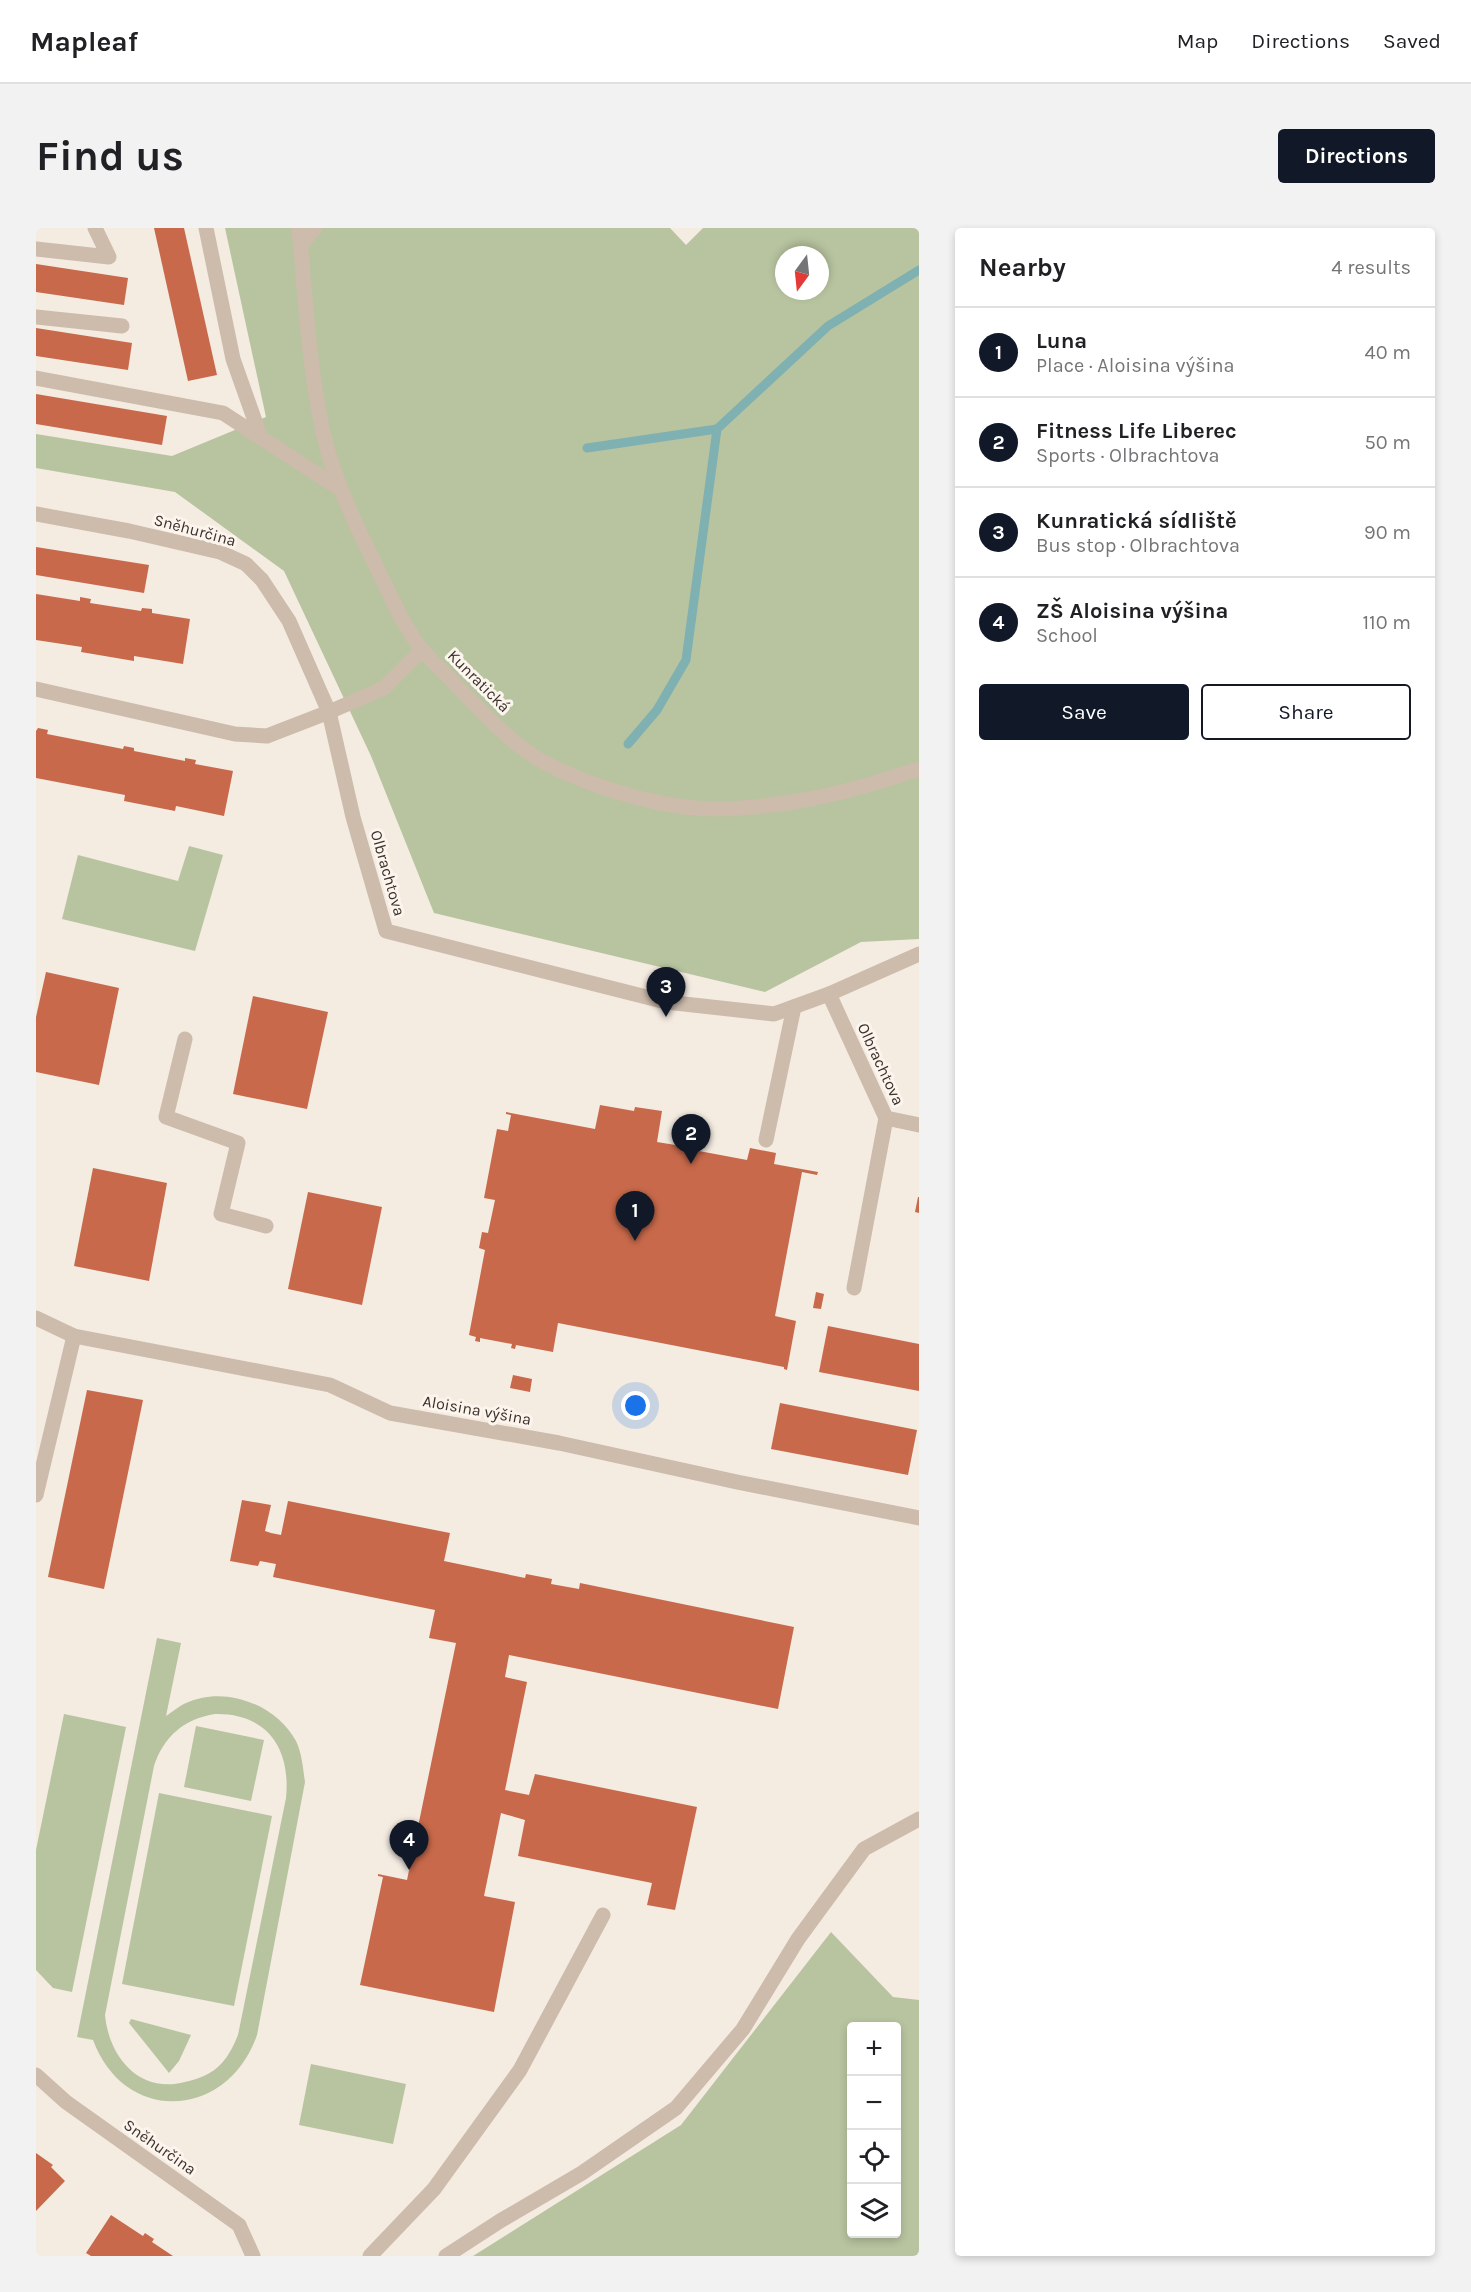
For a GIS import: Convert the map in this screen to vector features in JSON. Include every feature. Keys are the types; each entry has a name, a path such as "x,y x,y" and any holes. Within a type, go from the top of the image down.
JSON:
{"street":[{"path":"36,249 109,257 95,228"},
{"path":"206,228 233,359 261,438"},
{"name":"Kunratická","path":"299,228 317,406 340,489 397,610 422,650 492,721 524,748 548,764 618,792 665,804 716,809 767,806 870,786 919,769"},
{"path":"301,244 315,228"},
{"path":"36,317 122,326"},
{"path":"36,378 223,413 340,489"},
{"name":"Sněhurčina","path":"36,514 129,531 220,552 246,564 262,580 290,621 329,712"},
{"path":"36,689 246,734 267,736 384,688 422,650"},
{"name":"Olbrachtova","path":"329,712 353,817 386,931 666,1002 774,1014 829,994 919,954"},
{"name":"Olbrachtova","path":"829,994 886,1118 919,1125"},
{"path":"766,1140 794,1007"},
{"path":"185,1039 166,1117 238,1143 220,1214 266,1226"},
{"path":"854,1288 886,1118"},
{"name":"Aloisina výšina","path":"36,1318 74,1336 330,1385 390,1413 559,1443 737,1482 919,1518"},
{"path":"36,1495 74,1336"},
{"path":"446,2256 582,2173 676,2108 743,2029 798,1939 864,1849 919,1820"},
{"path":"370,2256 434,2189 519,2070 603,1915"},
{"name":"Sněhurčina","path":"36,2075 66,2102 239,2225 253,2256"}],"green space":[{"path":"225,228 670,228 686,245 703,228 919,228 919,939 861,942 765,992 434,913 371,756 284,571 175,492 36,468 36,434 172,456 266,417"},
{"path":"189,846 223,855 195,951 62,919 78,855 178,881"},
{"path":"157,1638 181,1643 166,1716 183,1704 201,1698 232,1697 248,1701 276,1717 287,1728 296,1741 302,1761 305,1782 257,2035 243,2063 224,2083 201,2096 176,2101 151,2098 128,2087 108,2068 93,2040 77,2037","holes":["233,1715 262,1727 272,1737 279,1749 287,1780 286,1798 238,2035 225,2060 210,2073 185,2082 169,2084 154,2082 129,2069 120,2058 113,2045 105,2015 154,1766 163,1746 185,1725 204,1716"]},
{"path":"64,1714 126,1727 72,1992 53,1988 36,1970 36,1850"},
{"path":"196,1726 264,1740 251,1801 184,1787"},
{"path":"159,1793 272,1816 234,2006 122,1984"},
{"path":"831,1932 893,1997 919,2000 919,2256 473,2256 681,2125"},
{"path":"131,2019 191,2035 179,2061 169,2073 129,2023"},
{"path":"311,2064 406,2084 393,2144 299,2125"}],"building":[{"path":"154,228 184,228 217,375 188,381"},
{"path":"36,264 128,278 124,305 36,292"},
{"path":"36,328 132,343 128,370 36,356"},
{"path":"36,394 167,416 162,445 36,424"},
{"path":"36,547 149,565 144,593 36,575"},
{"path":"36,594 80,601 80,597 91,599 90,603 141,611 142,608 152,609 152,613 190,619 183,664 134,656 134,661 81,652 82,647 36,640"},
{"path":"38,728 48,730 47,734 123,749 124,746 134,748 134,751 185,761 185,758 196,760 195,764 233,771 224,816 176,806 175,811 124,801 125,795 36,778 36,731"},
{"path":"46,972 119,988 99,1085 36,1072 36,1017"},
{"path":"253,996 328,1012 307,1109 233,1094"},
{"path":"600,1105 634,1111 635,1107 662,1111 657,1142 747,1160 750,1148 776,1153 774,1164 818,1172 817,1175 802,1172 775,1316 796,1321 787,1370 784,1367 558,1323 553,1352 516,1345 515,1349 511,1348 512,1344 480,1338 480,1342 475,1341 476,1337 469,1335 485,1250 479,1248 482,1232 488,1233 495,1200 484,1198 497,1129 508,1131 511,1115 506,1112 595,1129"},
{"path":"93,1168 167,1183 149,1281 74,1266"},
{"path":"308,1192 382,1207 362,1305 288,1289"},
{"path":"919,1197 919,1213 915,1212"},
{"path":"816,1292 824,1294 821,1309 813,1308"},
{"path":"828,1326 919,1344 919,1391 819,1372"},
{"path":"513,1375 532,1379 530,1392 510,1388"},
{"path":"87,1390 143,1400 104,1589 48,1577"},
{"path":"780,1403 917,1430 908,1475 771,1449"},
{"path":"242,1500 271,1505 265,1531 271,1533 281,1535 288,1501 450,1533 444,1561 525,1578 526,1574 552,1579 551,1584 579,1589 580,1583 794,1627 778,1709 509,1655 505,1677 527,1682 505,1790 529,1795 535,1774 697,1807 675,1910 647,1905 652,1883 518,1856 525,1820 501,1813 484,1896 515,1902 494,2012 360,1985 383,1877 378,1874 407,1880 456,1643 429,1638 435,1610 273,1577 276,1564 260,1561 258,1566 230,1561"},
{"path":"36,2153 53,2165 51,2167 65,2181 36,2211"},
{"path":"111,2215 143,2236 145,2233 154,2239 152,2242 173,2256 91,2256 86,2253"}],"waterway":[{"path":"628,744 657,710 686,660 717,429 828,326 919,270"},
{"path":"587,448 717,429"}],"place":[{"name":"Kunratická sídliště","path":"666,1017"},
{"name":"Fitness Life Liberec","path":"691,1164"},
{"name":"Luna","path":"635,1241"},
{"name":"ZŠ Aloisina výšina","path":"409,1870"}]}
